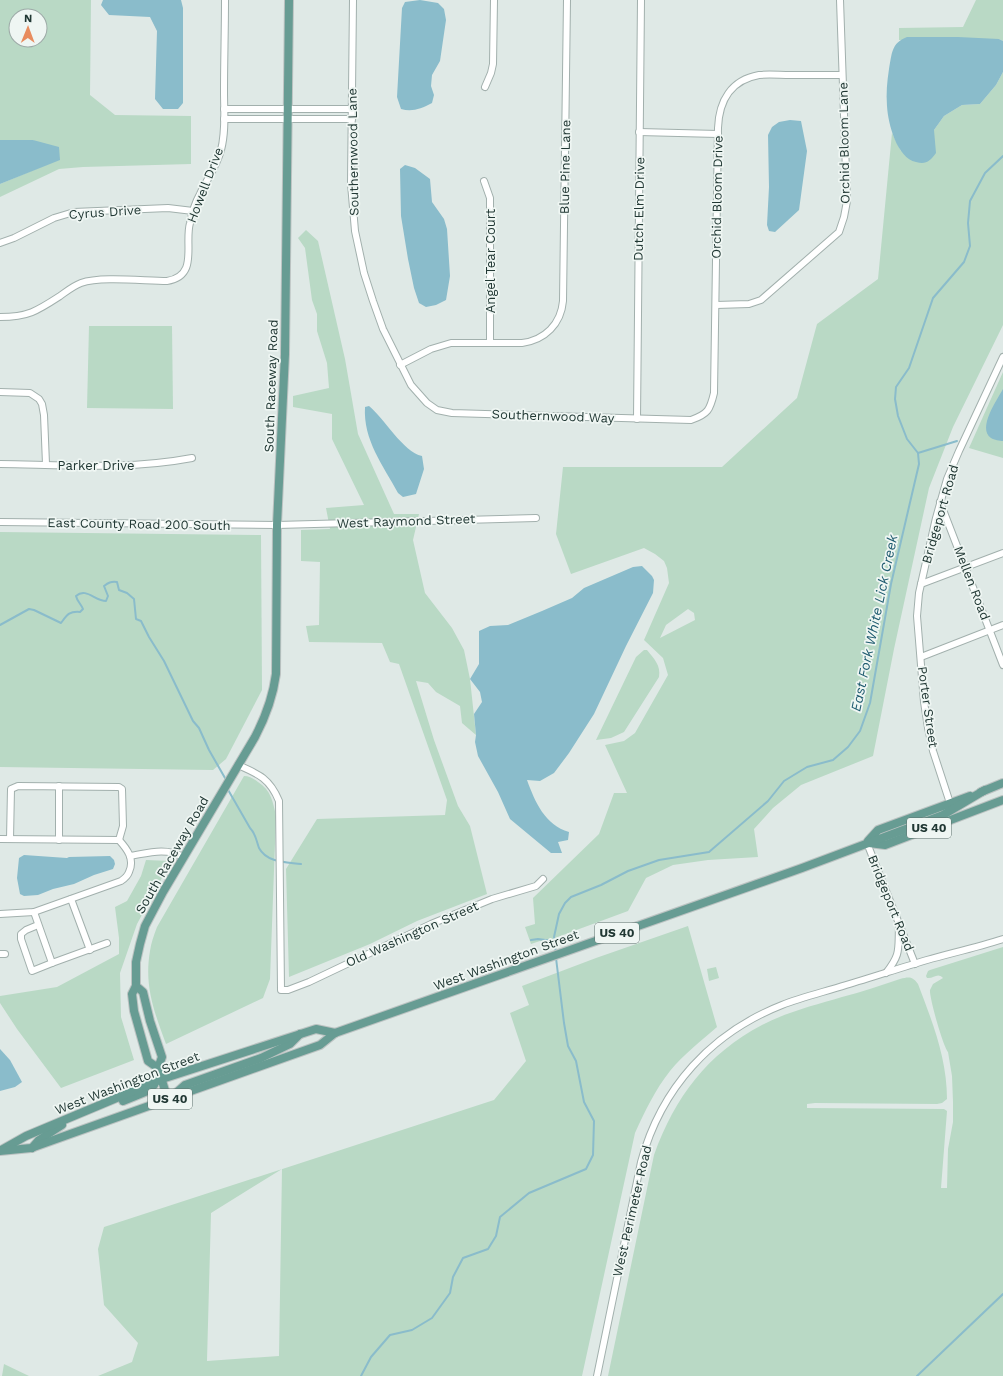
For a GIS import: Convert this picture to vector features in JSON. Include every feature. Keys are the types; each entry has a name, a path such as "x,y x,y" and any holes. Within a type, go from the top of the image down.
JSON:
{"main road":[{"name":"South Raceway Road","path":"168,1100 158,1068 148,1061 137,1025 132,994 136,986 136,962 140,944 146,926 163,892 265,718 271,701 276,674 277,525 285,354 289,0"},
{"name":"West Washington Street","path":"0,1150 31,1148 320,1045 335,1033 791,872 866,843 878,830 1003,783"},
{"path":"866,843 943,814 985,790"},
{"name":"West Washington Street","path":"866,843 885,845 1003,800"},
{"name":"South Raceway Road","path":"136,986 143,992 150,1021 162,1058 158,1068"},
{"name":"West Washington Street","path":"0,1150 26,1136 162,1079 316,1029 335,1033"},
{"path":"168,1100 185,1085 261,1058 290,1044 300,1034"},
{"path":"31,1148 39,1140 57,1128 78,1118 145,1092 162,1079"},
{"path":"31,1148 30,1142 47,1127"}],"street":[{"name":"Howell Drive","path":"0,317 17,317 29,314 71,288 90,281 167,281 181,276 184,272 188,264 189,227 193,211 199,195 220,155 223,141 225,0"},
{"name":"Southernwood Lane","path":"353,0 351,190 358,245 364,273 375,308 400,365 414,389"},
{"path":"486,87 492,73 493,64 494,0"},
{"name":"Blue Pine Lane","path":"490,342 526,342 543,336 550,330 560,317 563,301 567,0"},
{"name":"Dutch Elm Drive","path":"637,419 641,0"},
{"name":"Orchid Bloom Lane","path":"716,305 749,304 761,300 840,232 847,201 840,0"},
{"name":"Orchid Bloom Drive","path":"700,417 711,407 714,393 718,114 722,103 728,93 738,84 759,75 842,75"},
{"path":"224,109 352,109"},
{"path":"224,119 352,119"},
{"path":"640,132 718,134"},
{"name":"Angel Tear Court","path":"484,181 490,198 490,342"},
{"name":"Cyrus Drive","path":"0,243 14,238 54,218 74,212 168,208 193,211"},
{"path":"400,365 423,352 443,344 460,342 490,342"},
{"name":"Bridgeport Road","path":"921,657 918,616 920,584 940,502 947,479 959,451 1003,357"},
{"name":"Southernwood Way","path":"414,389 436,410 452,413 691,420 700,417"},
{"path":"0,392 30,393 42,404 44,415 46,464"},
{"name":"Parker Drive","path":"0,464 127,466 167,463 192,458"},
{"name":"Mellen Road","path":"940,502 1003,665"},
{"name":"West Raymond Street","path":"277,525 536,518"},
{"name":"East County Road 200 South","path":"0,522 277,525"},
{"path":"920,584 1003,553"},
{"path":"921,657 1003,625"},
{"name":"Porter Street","path":"921,657 924,702 930,739 950,803"},
{"name":"Old Washington Street","path":"238,765 261,776 270,784 276,794 280,808 281,990 288,990 309,982 431,924 486,901 536,886 544,879"},
{"path":"10,839 11,789 18,786 59,786 119,787 122,789 123,826 119,840"},
{"path":"58,840 59,786"},
{"path":"0,839 119,840 128,849 131,860 129,872 121,881 34,912 0,914"},
{"name":"Bridgeport Road","path":"866,843 915,964"},
{"path":"130,856 170,851 183,857"},
{"path":"71,899 90,950"},
{"path":"34,912 52,962"},
{"path":"886,973 898,956 899,923"},
{"path":"38,925 21,934 21,939 32,970 108,943"},
{"name":"West Perimeter Road","path":"597,1376 646,1143 662,1109 679,1083 694,1064 713,1045 747,1021 782,1005 915,964 1003,939"}],"green space":[{"path":"0,0 91,0 90,95 115,115 191,116 191,164 59,169 0,197 0,184 60,159 33,140 0,140"},
{"path":"976,0 1003,0 1003,41 999,39 899,40 899,28 963,27"},
{"path":"1003,72 1003,325 953,427 929,488 894,649 873,756 801,785 773,808 754,829 758,857 708,860 673,865 646,878 628,911 544,942 540,941 531,944 525,927 535,924 533,898 599,834 614,793 627,793 605,745 624,741 635,733 668,675 663,658 644,640 669,583 667,568 664,561 644,548 571,574 556,534 563,467 722,467 797,398 817,324 878,279 892,133 901,151 934,130 944,116 962,105 980,104 996,85","holes":["688,609 694,613 695,620 660,638 666,625"]},
{"path":"306,230 318,241 345,359 358,434 394,514 419,514 413,540 425,593 452,628 464,650 470,679 476,735 462,723 460,706 436,692 428,683 416,681 434,740 458,806 470,826 487,894 417,921 370,944 289,977 286,869 317,819 445,815 447,800 399,664 390,662 382,643 309,642 306,626 319,625 320,562 301,561 301,530 330,529 326,508 364,505 332,439 332,414 293,407 293,396 329,388 327,363 317,331 317,314 312,300 305,248 298,238"},
{"path":"89,326 172,326 173,409 87,408"},
{"path":"1003,372 1003,458 969,448"},
{"path":"0,532 261,535 262,690 226,759 213,770 0,767"},
{"path":"644,650 647,650 656,662 659,669 659,677 624,732 611,738 596,740 636,657"},
{"path":"244,776 253,779 266,789 272,801 276,816 270,979 263,998 166,1044 154,1009 149,987 148,964 150,948 157,927"},
{"path":"146,860 171,861 137,924 120,973 121,1017 134,1060 61,1088 17,1029 0,1003 0,996 57,987 119,954 119,938 115,907 127,901 141,876"},
{"path":"688,926 717,1027 686,1054 670,1071 655,1093 635,1133 582,1376 98,1376 132,1362 138,1343 104,1305 98,1249 104,1227 282,1169 494,1100 526,1061 510,1013 529,1005 522,986","holes":["282,1169 279,1356 207,1361 211,1213"]},
{"path":"1003,947 1003,1376 608,1376 654,1155 672,1114 695,1079 725,1049 762,1025 781,1016 900,979 912,978 918,984 938,1040 942,1054 947,1099 942,1103 937,1104 815,1103 807,1104 807,1108 944,1109 947,1111 941,1188 947,1188 948,1149 953,1122 952,1076 948,1052 943,1041 930,994 933,984 943,978 941,976 937,976 927,978 926,976 930,970"},
{"path":"716,967 719,978 709,981 707,969"},
{"path":"4,1364 29,1376 2,1376"}],"water":[{"path":"103,0 181,0 183,8 183,103 178,109 163,109 155,99 157,31 150,17 109,15 101,5"},
{"path":"420,0 438,3 444,9 446,20 440,61 432,75 431,86 434,95 432,103 424,107 405,110 401,109 397,97 402,8 405,2"},
{"path":"907,37 958,37 999,39 1003,41 1003,72 996,85 980,104 962,105 944,116 934,130 936,153 925,163 916,162 909,159 904,154 895,139 889,122 887,88 892,54 898,42"},
{"path":"790,120 801,121 807,151 799,210 775,232 769,231 767,225 769,187 768,135 772,127 779,122"},
{"path":"0,140 33,140 59,147 60,160 0,184"},
{"path":"405,165 415,168 430,179 432,202 444,219 447,229 450,276 446,300 436,305 426,307 419,303 414,288 401,216 400,169"},
{"path":"1003,389 1003,441 991,438 987,433 986,428 987,421 993,407"},
{"path":"369,406 401,442 415,453 422,456 424,469 416,494 403,497 398,493 380,462 367,430 365,407"},
{"path":"642,566 654,580 653,593 594,714 554,773 540,781 527,780 542,812 553,824 569,832 568,840 558,842 562,853 551,853 510,819 498,792 478,756 475,742 476,735 474,714 482,702 480,692 470,679 479,664 479,631 490,626 508,625 572,598 584,588 633,567"},
{"path":"24,855 67,858 110,856 114,860 115,864 113,869 94,875 74,884 53,889 38,895 24,896 20,894 17,878 19,858"},
{"path":"0,1049 10,1060 22,1082 15,1087 0,1091"}],"waterway":[{"name":"East Fork White Lick Creek","path":"556,954 554,937 559,914 565,903 571,897 601,885 628,871 659,860 709,852 768,801 784,781 807,767 833,760 848,747 860,731 870,703 891,584 919,464 918,453 907,439 898,416 895,399 896,387 909,368 933,298 964,262 970,246 968,223 970,201 985,173 1003,156"},
{"path":"918,453 957,441"},
{"path":"0,625 29,609 61,623 69,614 73,612 80,612 83,609 76,596 83,593 106,601 108,596 104,586 110,582 117,582 119,590 127,593 134,599 136,619 141,621 164,661 193,721 199,728 209,750 225,778"},
{"path":"227,788 254,833 259,848 263,853 267,857 278,861 301,864"},
{"path":"531,940 538,939 553,941"},
{"name":"East Fork White Lick Creek","path":"361,1376 371,1357 390,1335 412,1330 432,1318 450,1293 453,1277 463,1258 488,1249 496,1236 500,1217 529,1193 586,1169 593,1155 594,1121 584,1102 576,1061 568,1046 556,958"},
{"path":"917,1376 1003,1294"}]}
